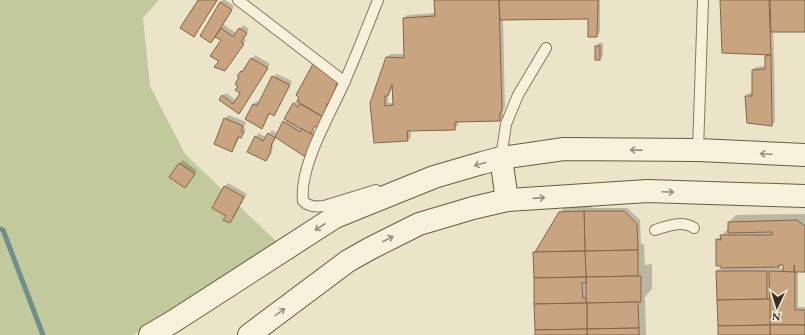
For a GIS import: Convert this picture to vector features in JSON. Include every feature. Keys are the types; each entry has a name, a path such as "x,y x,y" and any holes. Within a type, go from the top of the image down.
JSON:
{"street":[{"path":"150,335 335,217 434,177 501,158 564,149 698,150 805,156"},
{"path":"501,158 507,200"},
{"path":"248,335 348,261 371,248 419,224 473,208 507,200 648,191 805,196"}],"lane":[{"path":"238,0 344,82"},
{"path":"378,0 344,82 316,142 303,180 302,201 315,207 324,206 386,187 394,186 406,188"},
{"path":"698,150 703,0"},
{"path":"501,158 506,124 518,95 546,48"},
{"path":"655,230 678,224 687,224 694,228"}],"green space":[{"path":"0,0 159,0 143,18 150,86 185,154 277,242 133,335 0,335"}],"building":[{"path":"198,0 217,0 194,37 180,28"},
{"path":"434,0 499,0 502,112 500,112 500,121 455,122 455,130 407,131 408,141 374,143 370,103 386,57 404,58 403,18 435,16","holes":["392,84 393,105 385,106 385,96 388,96"]},
{"path":"499,0 598,0 597,37 588,37 588,19 500,20"},
{"path":"720,0 769,0 771,55 722,53"},
{"path":"770,0 805,0 805,32 771,32"},
{"path":"220,2 232,10 211,43 200,36"},
{"path":"221,28 233,37 239,28 247,33 241,42 244,44 225,71 214,67 219,61 210,56 221,40 215,37"},
{"path":"595,46 600,46 600,60 595,60"},
{"path":"771,55 772,126 747,123 745,96 752,96 752,70 765,69 765,56"},
{"path":"251,58 268,68 239,114 219,100 222,95 233,104 240,93 235,90 238,86 235,84 239,77 237,76 241,71 242,72"},
{"path":"314,62 338,81 331,100 326,105 329,107 323,117 298,102 299,101 297,100 299,98 296,95"},
{"path":"272,76 290,85 274,116 269,113 262,129 245,119 253,104 257,106"},
{"path":"293,103 298,107 300,104 323,117 319,128 315,126 310,134 284,119"},
{"path":"224,118 243,126 241,131 244,132 241,138 238,137 232,152 214,144"},
{"path":"283,121 300,132 302,129 315,136 307,158 275,137"},
{"path":"268,133 275,138 271,145 271,152 266,161 247,152 255,136 263,141"},
{"path":"179,163 195,174 185,188 169,177"},
{"path":"224,186 244,197 230,223 223,220 226,216 212,208"},
{"path":"584,211 624,211 637,224 638,250 585,251"},
{"path":"584,211 585,251 535,252 559,212"},
{"path":"797,220 805,226 805,272 795,272 794,265 794,272 783,272 783,265 779,265 779,267 721,268 721,266 716,266 716,239 721,240 720,235 772,235 772,232 728,233 728,222"},
{"path":"638,250 638,276 586,277 585,251"},
{"path":"585,251 586,277 534,278 533,252"},
{"path":"716,271 767,271 767,299 717,300"},
{"path":"769,271 795,272 795,310 805,310 805,325 770,325"},
{"path":"641,276 641,302 586,303 586,277"},
{"path":"586,277 586,283 582,283 583,298 586,298 586,303 534,304 534,278"},
{"path":"770,299 770,325 718,326 717,300"},
{"path":"638,302 639,328 587,329 587,303"},
{"path":"587,303 587,329 535,330 534,304"},
{"path":"770,325 805,325 805,335 770,335"},
{"path":"770,325 770,335 718,335 718,326"},
{"path":"639,328 639,335 587,335 587,329"},
{"path":"587,329 587,335 535,335 535,330"}],"waterway":[{"path":"0,229 3,230 43,335"}]}
